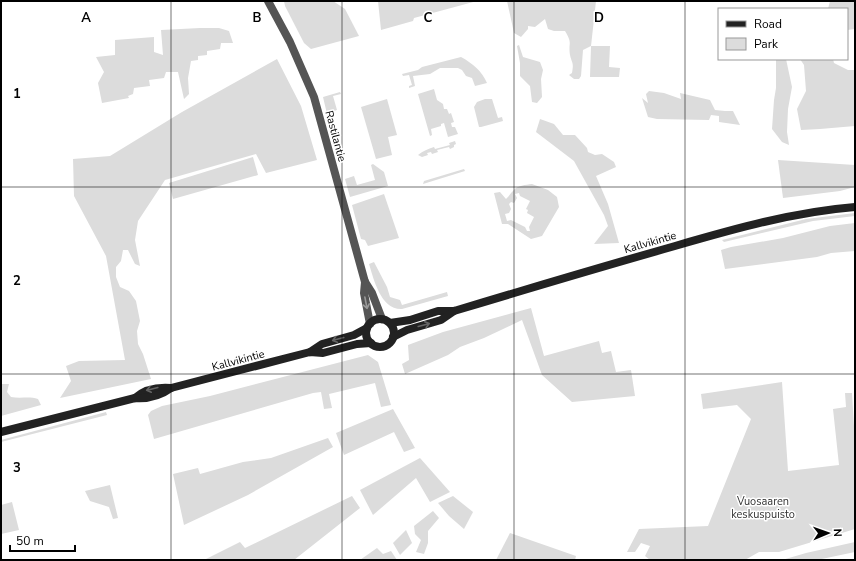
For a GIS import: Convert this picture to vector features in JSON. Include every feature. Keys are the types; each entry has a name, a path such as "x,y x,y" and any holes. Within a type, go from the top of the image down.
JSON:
{"main road":[{"name":"Kallvikintie","path":"390,324 438,311 454,311 760,222 797,214 855,207"},
{"name":"Kallvikintie","path":"393,337 407,330 441,320 454,311"},
{"path":"382,319 390,324 393,330 393,337 388,343 382,346 377,346 371,343 367,336 369,326 374,320 382,319"},
{"name":"Kallvikintie","path":"310,352 322,344 354,335 369,326"},
{"name":"Kallvikintie","path":"1,432 135,398 144,399 163,394 171,388 310,352 324,353 357,344 371,343"}],"street":[{"name":"Rastilantie","path":"268,1 290,42 314,97 365,282 372,293 382,319"},
{"name":"Rastilantie","path":"365,282 364,293 369,326"}],"green space":[{"path":"284,1 333,1 345,9 359,36 311,49 304,43 285,6"},
{"path":"378,1 477,1 414,18 413,21 381,30"},
{"path":"507,1 596,1 591,46 583,50 581,76 579,79 574,79 569,75 572,73 573,65 570,55 570,41 565,31 554,31 548,29 545,19 535,27 528,26 528,29 521,37 514,33"},
{"path":"830,1 855,1 855,29 848,30 848,8 828,8"},
{"path":"219,28 229,31 233,43 221,43 220,49 207,51 207,55 198,56 198,60 191,61 188,78 189,94 184,99 178,72 166,72 164,78 149,80 150,86 134,88 133,94 128,96 129,98 102,103 98,83 104,72 96,57 115,55 115,40 154,37 154,52 163,55 161,30"},
{"path":"519,45 523,57 540,62 543,70 541,79 542,97 537,103 532,102 530,86 520,76 520,63 517,46"},
{"path":"591,46 610,46 609,67 620,68 619,77 590,77"},
{"path":"461,57 476,68 487,83 475,86 472,78 466,76 462,70 458,68 440,68 430,74 413,76 415,86 409,88 409,86 412,85 409,75 403,76 402,74 418,70 422,67"},
{"path":"277,59 301,106 317,160 266,173 256,154 165,180 138,221 135,240 140,266 135,264 128,250 123,250 121,261 116,267 116,277 120,287 129,291 136,301 140,321 137,331 138,344 143,354 151,379 60,398 71,381 66,366 79,361 125,360 106,256 74,196 73,159 110,156 182,112"},
{"path":"776,60 786,60 792,87 788,109 787,132 789,145 782,142 772,129 776,88"},
{"path":"801,60 833,60 834,63 848,70 855,70 855,126 801,130 797,109 806,91 804,65"},
{"path":"434,89 437,100 443,104 444,109 447,109 449,114 451,113 454,122 451,123 452,127 455,127 458,134 448,137 444,123 441,124 441,126 431,129 432,135 430,136 418,94"},
{"path":"649,91 664,93 681,99 680,93 710,100 715,110 733,111 740,125 719,122 719,116 711,115 709,120 657,119 648,117 642,98 648,103 646,94"},
{"path":"340,92 341,94 333,96 337,110 327,114 323,97"},
{"path":"387,99 397,135 388,137 392,155 376,159 361,107"},
{"path":"485,99 492,99 498,118 502,117 503,121 479,127 474,107 477,102"},
{"path":"540,119 554,124 563,135 575,135 587,148 588,152 595,155 602,154 614,162 616,167 596,176 608,204 619,243 594,244 608,226 604,215 574,161 536,132"},
{"path":"455,141 456,144 450,149 449,147 437,150 438,152 432,154 431,152 427,153 428,155 422,157 418,155 434,147 435,149 450,145 449,143"},
{"path":"253,157 258,175 173,199 169,183"},
{"path":"778,160 855,165 855,187 840,191 783,198"},
{"path":"373,164 384,172 388,186 350,197 345,179 354,176 357,185 375,180 371,165"},
{"path":"464,169 465,171 423,184 424,181"},
{"path":"532,184 548,190 557,197 559,207 542,236 531,239 508,224 502,224 494,193 500,192 506,199 515,189","holes":["519,193 520,196 530,201 526,209 528,210 527,213 534,217 529,227 530,231 527,231 525,227 511,220 507,221 505,214 509,213 511,209 509,204 511,202 514,203 517,198 515,194"]},
{"path":"384,194 399,238 368,246 365,240 361,239 352,205"},
{"path":"855,213 855,216 813,221 724,242 722,240 806,219"},
{"path":"855,223 855,251 831,253 817,257 725,269 721,250 783,238 830,226"},
{"path":"374,262 387,287 390,297 400,300 402,305 447,292 448,296 402,309 395,308 389,305 376,286 369,264"},
{"path":"531,308 544,356 599,341 602,353 611,351 616,372 631,370 635,396 572,402 542,375 522,320 484,338 460,347 448,355 405,374 402,364 409,360 408,345 443,332"},
{"path":"368,355 378,362 391,405 381,407 375,383 329,394 332,408 324,409 321,392 313,393 154,439 148,415 151,411 162,406 210,396"},
{"name":"Vuosaaren keskuspuisto","path":"782,382 788,471 839,465 833,409 846,407 845,393 852,393 855,443 855,529 779,552 759,552 745,560 650,560 645,556 650,546 641,543 635,552 627,552 639,529 708,526 751,419 737,405 703,409 701,394"},
{"path":"1,384 9,384 7,392 11,397 38,399 41,405 1,416"},
{"path":"393,409 415,448 404,452 394,432 344,455 336,433"},
{"path":"106,412 107,415 1,442 1,440"},
{"path":"328,438 333,447 248,495 184,525 173,474 198,468 200,474 243,462 271,458"},
{"path":"420,458 450,492 430,502 416,478 373,515 360,490"},
{"path":"110,485 118,518 113,519 109,507 90,501 85,491"},
{"path":"352,496 360,508 294,560 204,560 240,542 245,548"},
{"path":"453,496 473,512 464,529 449,516 438,503"},
{"path":"12,502 19,530 1,534 1,505"},
{"path":"433,511 439,518 428,531 428,543 424,554 416,552 421,540 415,534 414,526"},
{"path":"406,530 412,543 400,555 393,543"},
{"path":"510,533 576,556 575,560 496,560"},
{"path":"855,542 855,552 817,560 782,560 806,553"},
{"path":"377,548 383,554 391,551 397,560 360,560"}]}
